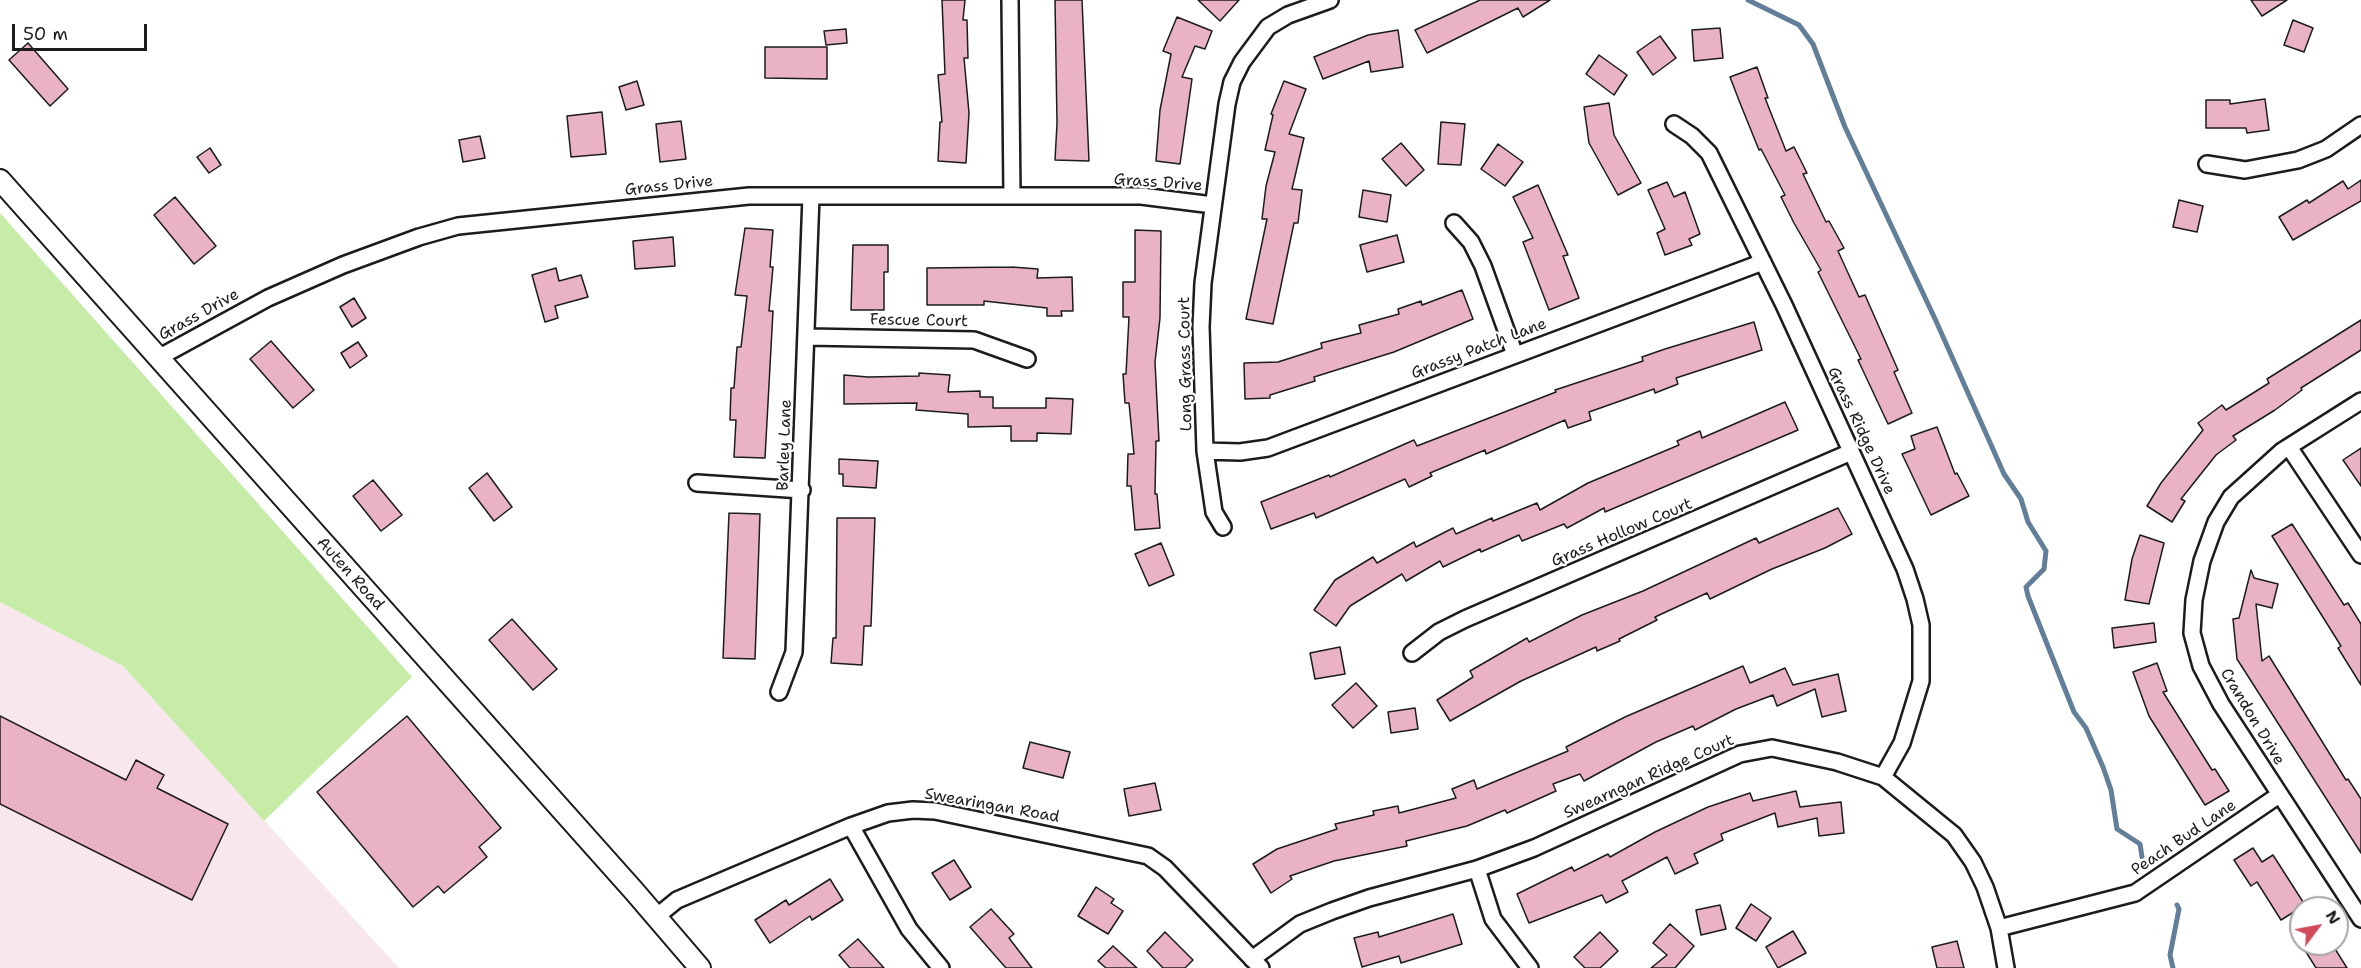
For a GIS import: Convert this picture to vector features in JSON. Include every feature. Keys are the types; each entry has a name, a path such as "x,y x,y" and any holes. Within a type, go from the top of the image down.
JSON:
{"street":[{"path":"1010,0 1012,196"},
{"name":"Long Grass Court","path":"1223,527 1214,512 1205,451 1201,327 1213,205 1227,104 1232,82 1242,62 1268,27 1303,8 1330,0"},
{"name":"Grass Ridge Drive","path":"1674,124 1692,136 1709,153 1763,262 1905,569 1921,625 1921,664 1918,691 1902,743 1883,777"},
{"path":"2207,164 2245,170 2298,160 2326,149 2361,125"},
{"name":"Auten Road","path":"0,180 700,968"},
{"name":"Grass Drive","path":"158,358 250,308 332,270 419,237 458,226 749,196 1141,196 1213,205"},
{"name":"Barley Lane","path":"779,692 794,652 812,196"},
{"path":"1454,223 1471,243 1483,266 1515,355"},
{"name":"Grassy Patch Lane","path":"1205,451 1240,452 1268,448 1763,262"},
{"name":"Fescue Court","path":"807,337 974,340 1027,359"},
{"name":"Crandon Drive","path":"2361,401 2289,447 2258,470 2231,497 2216,522 2202,561 2194,600 2192,633 2201,666 2221,704 2361,919"},
{"path":"2289,447 2361,555"},
{"name":"Grass Hollow Court","path":"1412,653 1439,632 1465,619 1851,452"},
{"path":"697,483 802,489"},
{"name":"Swearngan Ridge Court","path":"1256,963 1300,924 1369,898 1477,869 1534,848 1740,754 1772,748 1797,752 1883,777 1954,835 1973,862 1985,887 2000,928 2006,968"},
{"name":"Peach Bud Lane","path":"2000,928 2135,893 2279,795"},
{"name":"Swearingan Road","path":"656,917 677,900 851,826 888,813 935,811 1148,856 1165,868 1256,963"},
{"path":"851,826 909,929 940,968"},
{"path":"1477,869 1493,919 1530,968"}],"shaded area":[{"path":"0,602 123,666 399,968 0,968"}],"green space":[{"path":"0,213 412,677 264,821 123,666 0,602"}],"building":[{"path":"942,0 965,0 963,20 967,20 968,58 964,58 969,113 966,163 938,161 940,122 942,122 938,75 945,74"},
{"path":"1055,0 1082,0 1089,161 1055,160 1057,124"},
{"path":"1198,0 1239,0 1220,21"},
{"path":"1480,0 1550,0 1523,17 1518,8 1427,53 1415,30"},
{"path":"2251,0 2287,0 2262,16"},
{"path":"1177,17 1212,31 1205,49 1195,46 1182,77 1192,79 1180,164 1156,161 1160,110 1171,54 1163,51"},
{"path":"2293,20 2313,28 2304,52 2284,45"},
{"path":"1720,28 1723,58 1694,61 1692,30"},
{"path":"846,29 847,43 826,45 824,31"},
{"path":"1398,30 1403,67 1371,72 1369,61 1323,79 1314,57 1368,35"},
{"path":"1660,36 1676,58 1653,75 1637,52"},
{"path":"28,43 68,89 50,106 9,60"},
{"path":"765,47 827,47 827,79 765,78"},
{"path":"1599,55 1627,75 1614,95 1586,74"},
{"path":"1757,67 1768,98 1765,98 1786,151 1794,147 1807,173 1803,174 1826,222 1829,221 1844,248 1838,251 1859,297 1865,295 1898,370 1894,372 1912,413 1888,424 1858,360 1861,359 1818,272 1821,270 1781,197 1785,195 1761,149 1759,150 1730,77"},
{"path":"637,81 644,105 626,110 619,87"},
{"path":"1284,81 1306,89 1289,134 1304,138 1292,189 1302,190 1298,223 1294,223 1273,324 1246,319 1267,219 1262,219 1266,186 1275,152 1265,150 1273,115 1271,114"},
{"path":"2265,99 2269,130 2247,133 2246,128 2206,128 2206,100 2230,100 2230,104"},
{"path":"1609,103 1614,135 1641,183 1618,195 1589,143 1584,107"},
{"path":"602,112 606,154 571,157 567,116"},
{"path":"681,121 686,159 660,162 656,124"},
{"path":"1441,122 1465,124 1461,165 1438,164"},
{"path":"480,136 485,158 463,162 459,140"},
{"path":"1401,143 1424,170 1406,186 1382,159"},
{"path":"1498,144 1523,162 1505,186 1481,169"},
{"path":"210,148 221,165 209,173 197,157"},
{"path":"2361,180 2361,201 2293,240 2279,217 2307,200 2309,203 2343,181 2348,189"},
{"path":"1667,182 1674,197 1685,192 1700,234 1689,239 1692,245 1665,255 1657,233 1665,229 1648,190"},
{"path":"1538,185 1568,255 1563,256 1579,298 1549,310 1523,242 1533,238 1513,197"},
{"path":"1363,190 1391,195 1387,222 1359,217"},
{"path":"175,197 216,246 194,264 154,215"},
{"path":"2179,200 2203,206 2197,232 2173,227"},
{"path":"745,228 773,230 770,267 773,267 769,311 773,311 765,458 734,457 736,420 730,420 731,388 734,388 737,347 741,347 747,296 735,295"},
{"path":"1135,230 1161,231 1160,318 1155,362 1159,441 1156,441 1155,494 1157,494 1160,528 1135,530 1131,486 1127,486 1128,454 1134,454 1129,403 1125,403 1123,374 1126,374 1129,317 1123,317 1123,282 1135,282"},
{"path":"1397,235 1404,262 1367,272 1360,245"},
{"path":"673,237 675,266 635,269 633,241"},
{"path":"853,245 888,245 888,272 884,272 884,310 851,310"},
{"path":"556,268 559,281 581,275 588,297 555,306 558,318 545,322 532,275"},
{"path":"927,268 1038,269 1037,278 1072,277 1073,311 1061,311 1062,316 1047,316 1047,308 984,301 984,305 927,305"},
{"path":"1462,290 1473,319 1394,352 1314,377 1315,381 1270,395 1270,398 1245,399 1244,363 1278,362 1322,348 1321,343 1361,333 1359,325 1399,314 1398,309 1421,301 1422,305"},
{"path":"354,298 366,318 352,327 340,307"},
{"path":"2361,320 2361,350 2301,388 2302,390 2275,410 2233,436 2236,440 2216,455 2181,499 2185,501 2172,522 2147,506 2161,483 2203,430 2198,423 2222,405 2226,410 2269,383 2267,379"},
{"path":"1754,322 1762,350 1676,378 1678,384 1655,393 1654,389 1589,412 1591,420 1568,428 1565,420 1486,454 1485,450 1430,473 1432,476 1409,487 1405,479 1316,518 1314,513 1271,529 1261,502 1329,475 1330,477 1414,440 1417,446 1556,392 1555,390 1643,361 1642,357"},
{"path":"271,341 314,390 293,408 250,359"},
{"path":"358,342 367,356 350,368 341,353"},
{"path":"919,373 950,375 948,392 980,391 980,397 993,397 993,408 1046,408 1046,398 1073,399 1071,434 1037,433 1037,441 1011,441 1011,426 968,427 968,414 916,410 917,403 844,404 844,375 919,376"},
{"path":"1785,402 1798,430 1605,512 1604,508 1567,528 1564,524 1522,541 1519,535 1481,552 1480,549 1443,567 1440,561 1406,581 1402,574 1350,606 1336,626 1314,610 1335,580 1373,557 1377,563 1414,542 1416,547 1453,528 1456,534 1492,518 1493,521 1537,503 1540,510 1588,483 1679,445 1677,441 1700,431 1702,438"},
{"path":"1937,427 1955,474 1957,473 1969,496 1931,515 1902,454 1915,449 1911,436"},
{"path":"2361,448 2361,486 2343,460"},
{"path":"839,459 878,461 876,488 843,486 843,474 839,474"},
{"path":"487,473 512,507 494,521 469,488"},
{"path":"373,480 402,515 381,531 353,496"},
{"path":"1838,508 1852,534 1825,548 1772,569 1710,599 1707,593 1655,617 1657,620 1619,639 1620,641 1597,651 1596,647 1521,681 1450,721 1437,700 1473,677 1470,671 1527,638 1529,642 1582,615 1643,591 1756,538 1759,543"},
{"path":"729,513 760,514 755,659 723,658"},
{"path":"837,518 875,518 871,626 864,626 862,665 831,663 833,638 836,638"},
{"path":"2292,524 2344,605 2348,603 2361,624 2361,685 2338,648 2341,646 2272,536"},
{"path":"2140,535 2164,543 2149,604 2125,600 2132,559"},
{"path":"1161,543 1174,575 1149,586 1135,554"},
{"path":"2251,570 2254,578 2278,584 2272,608 2256,604 2262,661 2269,656 2346,780 2348,779 2361,799 2361,853 2237,659 2233,619 2239,618"},
{"path":"512,619 557,669 533,690 489,640"},
{"path":"2154,623 2156,642 2114,648 2112,628"},
{"path":"1340,647 1345,674 1315,679 1310,653"},
{"path":"2157,663 2167,691 2163,692 2212,770 2215,769 2229,791 2205,805 2149,716 2133,672"},
{"path":"1743,666 1750,683 1785,668 1793,685 1838,674 1846,711 1822,717 1815,689 1777,706 1773,695 1736,709 1695,730 1693,726 1656,742 1584,781 1580,774 1553,784 1556,791 1507,813 1505,810 1467,826 1406,841 1407,846 1334,861 1290,876 1292,879 1271,893 1253,864 1277,849 1337,829 1335,824 1374,815 1373,811 1398,806 1399,813 1456,798 1452,789 1474,780 1477,789 1568,751 1566,747 1625,717"},
{"path":"1356,683 1377,706 1353,728 1332,705"},
{"path":"1415,708 1418,729 1391,733 1388,712"},
{"path":"0,716 126,780 136,760 164,775 157,788 228,824 192,900 0,804"},
{"path":"407,716 501,828 479,847 487,857 444,893 438,886 413,907 317,792"},
{"path":"1030,742 1070,752 1063,778 1023,768"},
{"path":"1155,783 1161,810 1129,816 1124,789"},
{"path":"1796,791 1800,807 1841,802 1844,833 1819,836 1817,818 1778,827 1775,813 1721,834 1723,840 1694,854 1698,863 1675,874 1667,857 1622,881 1628,892 1606,903 1602,895 1529,923 1517,894 1572,867 1574,871 1608,854 1610,857 1655,832 1708,807 1750,793 1753,801"},
{"path":"2253,848 2262,862 2273,855 2299,896 2289,896 2289,915 2281,920 2257,882 2251,886 2234,860"},
{"path":"954,860 971,887 950,900 932,873"},
{"path":"830,879 843,900 812,920 810,916 770,943 755,920 786,900 789,905"},
{"path":"1096,887 1114,899 1111,903 1123,911 1108,934 1078,916"},
{"path":"1751,904 1771,918 1756,941 1736,928"},
{"path":"1720,905 1726,929 1701,935 1696,910"},
{"path":"991,909 1014,934 1009,938 1032,968 1006,968 970,927"},
{"path":"1453,914 1462,944 1401,963 1399,956 1362,967 1354,938 1378,932 1379,937"},
{"path":"1670,924 1694,946 1675,968 1651,968 1667,955 1653,943"},
{"path":"1793,931 1806,953 1778,968 1766,947"},
{"path":"1165,932 1193,960 1185,968 1163,968 1147,951"},
{"path":"1600,932 1618,951 1600,968 1585,968 1574,957"},
{"path":"858,939 884,968 850,968 839,955"},
{"path":"1957,941 1964,968 1937,968 1932,947"},
{"path":"1113,946 1137,968 1106,968 1098,961"},
{"path":"2308,956 2340,956 2347,968 2316,968"}],"waterway":[{"path":"1748,0 1799,25 1813,44 1845,127 1936,321 2004,474 2021,499 2028,522 2046,551 2044,569 2026,587 2028,596 2074,712 2086,728 2103,767 2111,790 2117,829 2140,844 2142,857"},
{"path":"2173,968 2170,955 2179,909 2177,905"}]}
